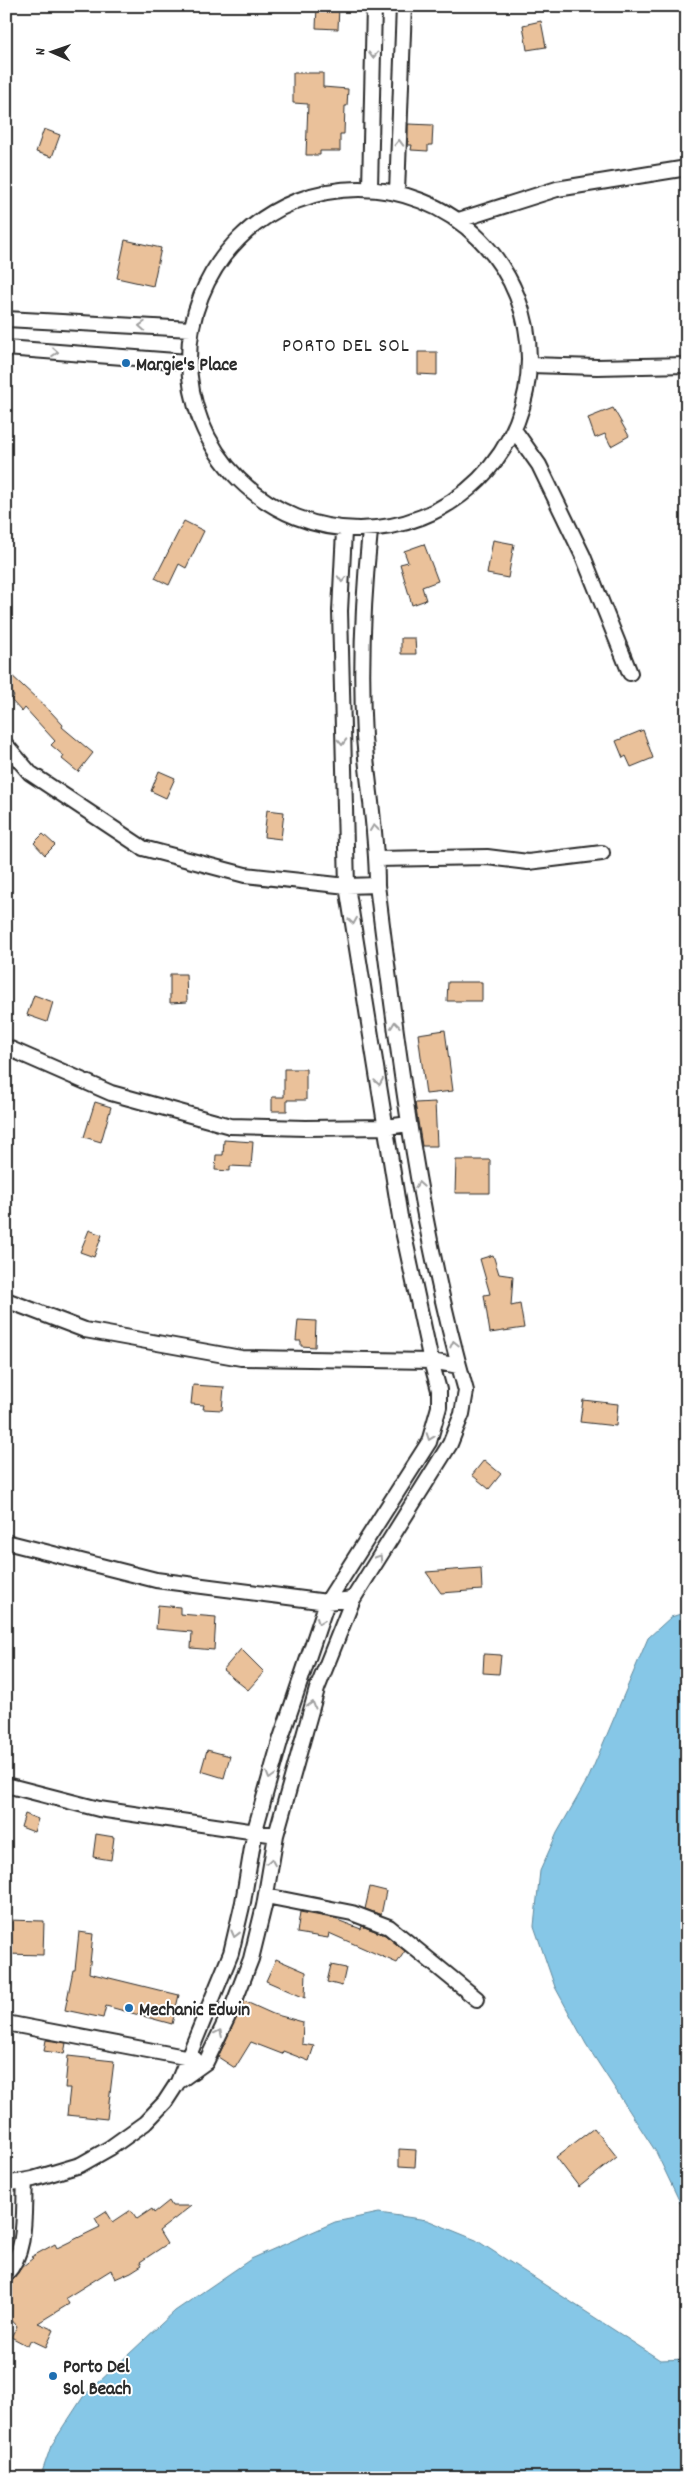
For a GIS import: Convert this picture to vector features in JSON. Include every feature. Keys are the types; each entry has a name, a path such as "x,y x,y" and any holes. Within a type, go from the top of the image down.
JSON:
{"street":[{"path":"370,188 374,6"},
{"path":"397,192 404,6"},
{"path":"460,220 557,189 687,168"},
{"path":"370,188 397,192 430,202 460,220 499,260 523,310 530,365 515,431 480,481 430,516 370,531 344,531 295,519 252,494 218,457 197,412 188,362 191,329 207,282 236,241 274,210 321,192 370,188"},
{"path":"6,319 191,329"},
{"path":"6,348 188,362"},
{"path":"530,365 597,367 687,365"},
{"path":"515,431 539,465 583,556 630,673"},
{"path":"6,2184 25,2181 80,2165 110,2148 145,2123 165,2102 178,2082 231,1952 243,1902 255,1830 295,1692 327,1602 429,1442 439,1407 440,1390 431,1361 400,1217 348,886 340,611 344,531"},
{"path":"178,2082 206,2062 232,2008 251,1959 266,1896 276,1835 317,1689 353,1599 450,1444 462,1414 466,1391 458,1366 428,1235 408,1124 378,885 364,736 362,610 370,531"},
{"path":"6,745 30,773 143,848 245,874 348,886 378,885"},
{"path":"377,859 487,857 528,862 602,853"},
{"path":"6,1047 111,1093 230,1126 386,1127 408,1124"},
{"path":"6,1300 85,1330 241,1358 431,1361 458,1366"},
{"path":"6,1542 156,1580 327,1602 353,1599"},
{"path":"6,1785 99,1809 255,1830 276,1835"},
{"path":"266,1896 352,1913 389,1927 477,1999"},
{"path":"6,2023 187,2056 206,2062"},
{"path":"6,2274 13,2268 20,2253 25,2181"}],"water":[{"path":"687,1612 687,2217 656,2152 586,2044 555,1987 534,1926 540,1871 557,1833 589,1777 648,1638 671,1617"},
{"path":"379,2213 427,2220 476,2240 660,2360 687,2359 687,2478 40,2478 51,2446 83,2397 175,2311 251,2259 335,2222"}],"building":[{"path":"317,6 339,6 338,29 316,28"},
{"path":"541,21 546,47 527,50 523,25"},
{"path":"293,73 323,73 323,87 348,89 344,134 340,134 340,151 320,151 320,155 306,155 308,104 293,103"},
{"path":"408,124 433,125 432,145 428,145 428,151 411,150 412,145 408,145"},
{"path":"44,129 60,135 52,157 36,152"},
{"path":"125,240 161,248 153,286 117,278"},
{"path":"418,352 437,352 437,375 418,374"},
{"path":"613,408 629,436 611,446 605,434 595,438 588,418"},
{"path":"184,521 204,531 186,568 179,564 169,585 155,578"},
{"path":"493,540 514,544 508,578 487,574"},
{"path":"424,544 438,581 422,587 426,600 412,605 400,564 408,562 404,551"},
{"path":"401,638 415,638 416,654 401,654"},
{"path":"9,673 51,712 63,725 62,727 93,753 78,772 62,759 64,756 51,745 55,741 25,708 22,712 11,700 14,696 6,687 6,675"},
{"path":"643,730 653,758 631,767 626,756 623,758 616,741"},
{"path":"159,771 175,778 166,798 151,791"},
{"path":"267,810 284,812 281,839 264,837"},
{"path":"43,834 55,845 45,855 34,843"},
{"path":"170,974 186,974 187,1002 170,1003"},
{"path":"448,982 482,982 482,1001 447,1001"},
{"path":"34,995 53,1002 47,1022 27,1015"},
{"path":"445,1030 453,1091 426,1094 418,1034"},
{"path":"284,1069 306,1069 306,1100 287,1100 287,1111 272,1111 272,1097 284,1097"},
{"path":"95,1102 111,1107 101,1142 84,1137"},
{"path":"435,1102 437,1146 422,1146 415,1103"},
{"path":"224,1140 253,1142 251,1167 230,1166 230,1171 215,1170 216,1155 223,1155"},
{"path":"456,1160 490,1160 490,1193 455,1193"},
{"path":"89,1230 102,1235 94,1257 80,1252"},
{"path":"493,1255 499,1274 513,1276 511,1306 520,1304 524,1328 490,1333 484,1295 490,1294 480,1259"},
{"path":"298,1320 316,1321 315,1347 301,1346 301,1341 296,1341"},
{"path":"193,1385 224,1387 222,1410 203,1409 204,1405 191,1404"},
{"path":"583,1400 618,1404 616,1426 580,1422"},
{"path":"484,1460 501,1474 489,1489 472,1475"},
{"path":"481,1568 482,1590 441,1593 426,1572"},
{"path":"158,1605 180,1607 180,1614 216,1617 214,1650 191,1648 192,1632 156,1629"},
{"path":"241,1649 264,1672 248,1690 223,1670"},
{"path":"484,1654 501,1655 499,1674 483,1673"},
{"path":"207,1750 230,1756 224,1778 201,1771"},
{"path":"25,1814 38,1819 34,1832 21,1827"},
{"path":"96,1834 114,1837 111,1860 93,1857"},
{"path":"370,1887 386,1891 381,1915 365,1909"},
{"path":"300,1912 332,1918 361,1929 362,1926 385,1935 405,1951 397,1963 329,1933 328,1938 297,1933"},
{"path":"6,1920 44,1921 43,1955 6,1954"},
{"path":"79,1932 93,1934 89,1973 179,1995 172,2024 106,2006 103,2018 65,2010 73,1970 75,1970"},
{"path":"276,1959 306,1972 305,1998 266,1981"},
{"path":"331,1965 346,1968 342,1986 327,1982"},
{"path":"244,2001 273,2014 303,2022 302,2044 314,2046 309,2061 283,2051 282,2054 251,2042 235,2068 218,2057"},
{"path":"46,2040 66,2043 64,2054 44,2051"},
{"path":"68,2056 114,2061 107,2119 67,2115 70,2088 65,2088"},
{"path":"594,2128 617,2157 579,2187 556,2157"},
{"path":"399,2149 416,2150 415,2167 399,2166"},
{"path":"169,2201 172,2206 191,2206 159,2231 167,2244 140,2262 142,2265 131,2272 115,2279 111,2270 66,2298 69,2304 38,2323 54,2330 46,2347 31,2340 28,2346 11,2337 17,2326 6,2314 6,2283 13,2279 22,2267 33,2258 31,2257 55,2244 57,2248 100,2227 95,2218 106,2211 113,2222 131,2210 137,2219 152,2209 154,2213"}],"place":[{"name":"Margie's Place","path":"126,363"},
{"name":"Mechanic Edwin","path":"129,2008"},
{"name":"Porto Del Sol Beach","path":"53,2376"}],"district":[{"name":"PORTO DEL SOL","path":"346,344"}]}
